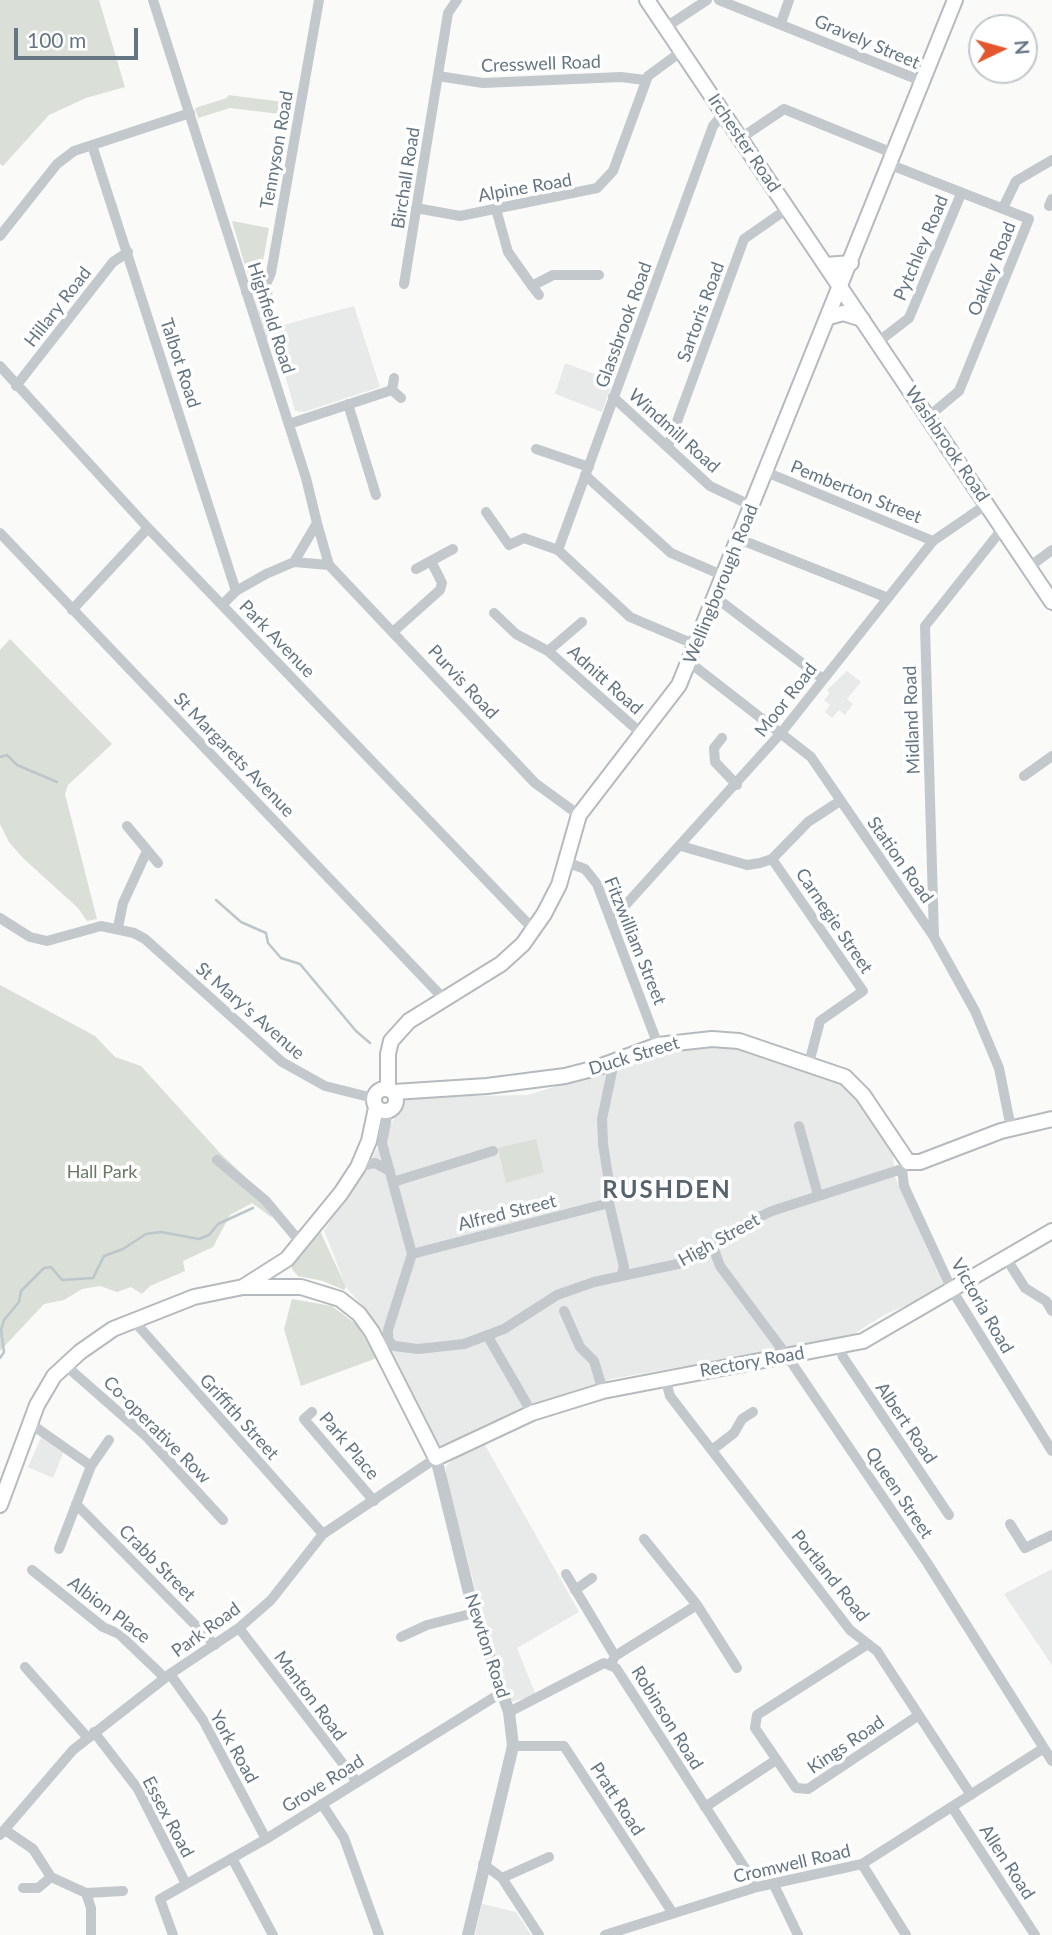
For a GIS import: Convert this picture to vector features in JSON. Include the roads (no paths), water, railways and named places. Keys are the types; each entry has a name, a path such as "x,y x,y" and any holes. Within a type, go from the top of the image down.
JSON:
{"main road":[{"name":"Irchester Road","path":"647,0 841,287"},
{"name":"Wellingborough Road","path":"243,1287 287,1259 358,1167 379,1105 396,1103 391,1090 388,1054 391,1041 409,1021 501,964 534,930 552,900 579,815 673,695 696,645 893,160 955,0"},
{"path":"826,265 851,263"},
{"name":"Washbrook Road","path":"841,287 1052,602"},
{"path":"829,317 843,313 862,319"},
{"name":"Duck Street","path":"391,1090 544,1079 583,1072 658,1045 689,1039 732,1040 836,1072 857,1087 905,1166"},
{"path":"379,1105 379,1089 391,1090"},
{"name":"High Street","path":"905,1166 1011,1128 1052,1119"},
{"path":"1033,1124 1052,1130"},
{"name":"Rectory Road","path":"436,1458 532,1413 603,1391 840,1347 873,1336 1052,1231"},
{"path":"287,1259 287,1275 301,1287"},
{"path":"0,1505 45,1389 65,1365 97,1340 133,1320 175,1303 243,1287 301,1287 340,1299 359,1314 372,1332 388,1366"},
{"name":"Newton Road","path":"388,1366 436,1458"}],"street":[{"name":"Highfield Road","path":"153,0 313,498 317,523"},
{"name":"Tennyson Road","path":"246,292 267,282 271,273 319,0"},
{"name":"Birchall Road","path":"404,284 448,13 457,0"},
{"path":"666,27 707,0"},
{"name":"Gravely Street","path":"719,0 924,82"},
{"path":"781,23 789,0"},
{"path":"645,80 651,72 682,51"},
{"name":"Cresswell Road","path":"438,76 483,83 621,78 645,80"},
{"name":"Alpine Road","path":"416,208 460,216 585,193 603,185 612,171 645,80"},
{"name":"Oakley Road","path":"741,138 784,109 961,194 1029,219 959,391 928,417"},
{"path":"2,230 57,164 74,151 190,113"},
{"name":"Glassbrook Road","path":"558,550 713,126 724,113"},
{"name":"Talbot Road","path":"92,145 236,591"},
{"path":"1003,208 1016,181 1051,162"},
{"name":"Pytchley Road","path":"877,342 909,318 961,194"},
{"path":"496,209 508,252 535,291 553,275 598,275"},
{"name":"Sartoris Road","path":"668,446 744,239 787,209"},
{"name":"Hillary Road","path":"16,386 113,262 128,252"},
{"name":"Park Avenue","path":"0,366 148,528 430,825 534,930"},
{"path":"392,390 394,378"},
{"path":"289,424 392,390"},
{"path":"392,390 401,398"},
{"name":"Windmill Road","path":"613,397 709,486 752,506"},
{"path":"348,404 376,495"},
{"path":"536,449 587,471 671,553 724,576"},
{"name":"Pemberton Street","path":"766,472 933,541"},
{"name":"Moor Road","path":"612,920 737,785 933,541 987,504"},
{"path":"486,512 509,545 524,538 558,550 630,617 696,645"},
{"path":"294,562 317,523"},
{"name":"Purvis Road","path":"317,523 329,565 535,783 579,815"},
{"path":"72,610 148,528"},
{"name":"Midland Road","path":"934,937 925,626 1003,528"},
{"name":"St Margarets Avenue","path":"0,533 444,999"},
{"path":"739,539 888,598"},
{"path":"416,569 453,549"},
{"path":"1029,567 1052,550"},
{"path":"394,631 440,590 442,583 431,561"},
{"path":"222,605 236,591 265,574 294,562 329,565"},
{"path":"715,597 823,680"},
{"name":"Adnitt Road","path":"495,613 516,634 548,650 642,734"},
{"name":"Adnitt Road","path":"548,650 582,622"},
{"name":"Station Road","path":"689,662 811,757 934,937 992,1048 999,1068 1011,1128"},
{"path":"722,738 714,748 715,762 737,785"},
{"path":"1024,776 1052,756"},
{"path":"681,846 747,864 772,859 808,822 840,801"},
{"path":"127,826 158,863"},
{"path":"0,918 30,937 47,941 90,927 118,927 123,903 147,851"},
{"name":"Carnegie Street","path":"772,859 863,992 820,1021 809,1063"},
{"name":"Fitzwilliam Street","path":"566,862 591,874 612,920 658,1045"},
{"name":"St Mary's Avenue","path":"118,927 145,939 282,1062 325,1086 379,1105"},
{"path":"614,1062 602,1119 611,1195 609,1203 623,1260 624,1273 621,1276"},
{"path":"379,1105 382,1136 412,1254 388,1335 388,1366"},
{"path":"799,1126 818,1195"},
{"path":"392,1176 493,1151"},
{"path":"217,1160 265,1200 301,1243"},
{"path":"358,1167 375,1163 392,1176"},
{"name":"High Street","path":"388,1335 394,1346 418,1349 450,1347 487,1335 504,1329 557,1295 621,1276 682,1263 713,1247 750,1221 905,1166"},
{"name":"Victoria Road","path":"905,1166 904,1186 952,1290 1052,1451"},
{"name":"Alfred Street","path":"412,1254 609,1203"},
{"name":"Queen Street","path":"713,1247 720,1266 787,1356 928,1564 1052,1761"},
{"path":"1006,1258 1025,1288 1045,1301 1052,1311"},
{"path":"564,1311 580,1347 594,1362 603,1391"},
{"name":"Griffith Street","path":"133,1320 323,1534"},
{"path":"372,1332 388,1335"},
{"path":"487,1335 532,1413"},
{"name":"Albert Road","path":"840,1347 843,1357 949,1515"},
{"name":"Co-operative Row","path":"65,1365 147,1437 223,1520"},
{"name":"Portland Road","path":"665,1378 670,1396 850,1630 877,1651 971,1795"},
{"name":"Park Place","path":"312,1412 304,1419 374,1501"},
{"path":"712,1450 734,1433 742,1419 753,1412"},
{"path":"31,1424 40,1427 90,1466"},
{"path":"59,1549 90,1466 109,1440"},
{"name":"Park Road","path":"2,1832 73,1750 168,1676 239,1628 271,1600 323,1534 436,1458"},
{"name":"Newton Road","path":"436,1458 474,1613 509,1712 513,1746 468,1935"},
{"name":"Crabb Street","path":"76,1504 215,1645"},
{"path":"1010,1524 1032,1559"},
{"path":"1025,1548 1052,1535"},
{"path":"644,1539 697,1605 737,1668"},
{"name":"Albion Place","path":"32,1570 103,1627 119,1634 168,1676"},
{"path":"566,1574 613,1660 697,1605"},
{"path":"575,1590 592,1578"},
{"path":"401,1637 427,1625 474,1613"},
{"name":"Manton Road","path":"239,1628 356,1782"},
{"name":"Kings Road","path":"868,1644 757,1715 755,1728 796,1788 808,1789 919,1715"},
{"name":"Robinson Road","path":"509,1712 613,1660 757,1887"},
{"name":"Essex Road","path":"25,1667 91,1735 138,1789 186,1884"},
{"name":"York Road","path":"168,1676 203,1720 266,1839"},
{"name":"Grove Road","path":"173,1935 160,1899 266,1839 501,1693"},
{"name":"Pratt Road","path":"513,1746 564,1746 672,1912"},
{"name":"Cromwell Road","path":"605,1935 757,1887 862,1864 1044,1748"},
{"path":"705,1807 776,1760"},
{"path":"322,1804 344,1838 379,1935"},
{"name":"Allen Road","path":"952,1807 1035,1935"},
{"path":"2,1832 33,1849 51,1877 86,1893 123,1891"},
{"path":"502,1878 549,1857"},
{"path":"232,1858 273,1935"},
{"path":"483,1864 502,1878 539,1935"},
{"path":"862,1864 906,1935"},
{"path":"23,1888 38,1888 51,1877"},
{"path":"773,1883 795,1934"},
{"path":"86,1893 91,1908 92,1935"}],"waterway":[{"path":"0,757 7,755 17,765 57,782"},
{"path":"216,900 241,922 266,933 268,943 281,958 300,964 356,1031 370,1043"},
{"path":"0,1358 4,1352 1,1330 4,1320 19,1302 21,1291 44,1268 51,1267 62,1280 93,1278 104,1256 123,1249 146,1234 161,1232 199,1239 209,1235 218,1224 253,1208"}],"district":[{"name":"RUSHDEN","path":"667,1190"}],"park label":[{"name":"Hall Park","path":"102,1172"}]}
